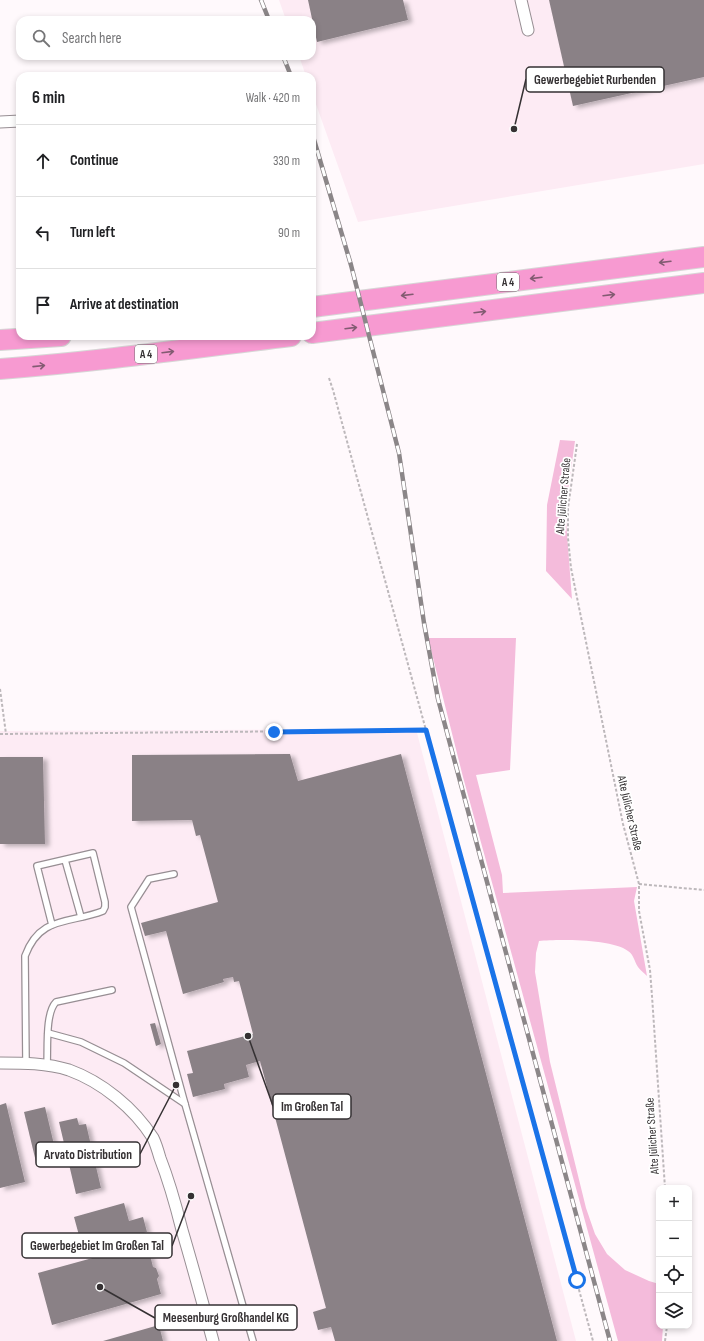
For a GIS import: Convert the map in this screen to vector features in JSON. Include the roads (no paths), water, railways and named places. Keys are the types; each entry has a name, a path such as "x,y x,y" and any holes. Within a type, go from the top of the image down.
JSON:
{"highway":[{"name":"A 4","path":"316,306 704,256"},
{"name":"A 4","path":"316,332 704,283"},
{"path":"0,340 16,339"},
{"name":"A 4","path":"0,369 158,353 260,340"}],"street":[{"path":"521,0 528,30"},
{"path":"0,122 16,121"},
{"path":"0,1063 47,1065 69,1070 113,1094 135,1115 153,1138 173,1195 213,1341"}],"lane":[{"path":"26,1063 25,956 29,945 36,936 48,926 52,925 81,917 100,912 103,911 105,902 93,853 37,866 52,925"},
{"path":"65,860 81,917"},
{"path":"174,874 149,879 131,906 185,1104 253,1341"},
{"path":"47,1065 48,1032 52,1006 56,1002 112,990"},
{"path":"48,1032 81,1042 124,1063 185,1104"}],"railway":[{"path":"261,0 267,16"},
{"path":"285,60 289,72"},
{"path":"316,147 351,265 399,453 424,623 438,699 610,1341"}],"place":[{"name":"Gewerbegebiet Rurbenden","path":"514,129"},
{"name":"Im Großen Tal","path":"248,1036"},
{"name":"Arvato Distribution","path":"176,1085"},
{"name":"Gewerbegebiet Im Großen Tal","path":"191,1196"},
{"name":"Meesenburg Großhandel KG","path":"100,1287"}]}
